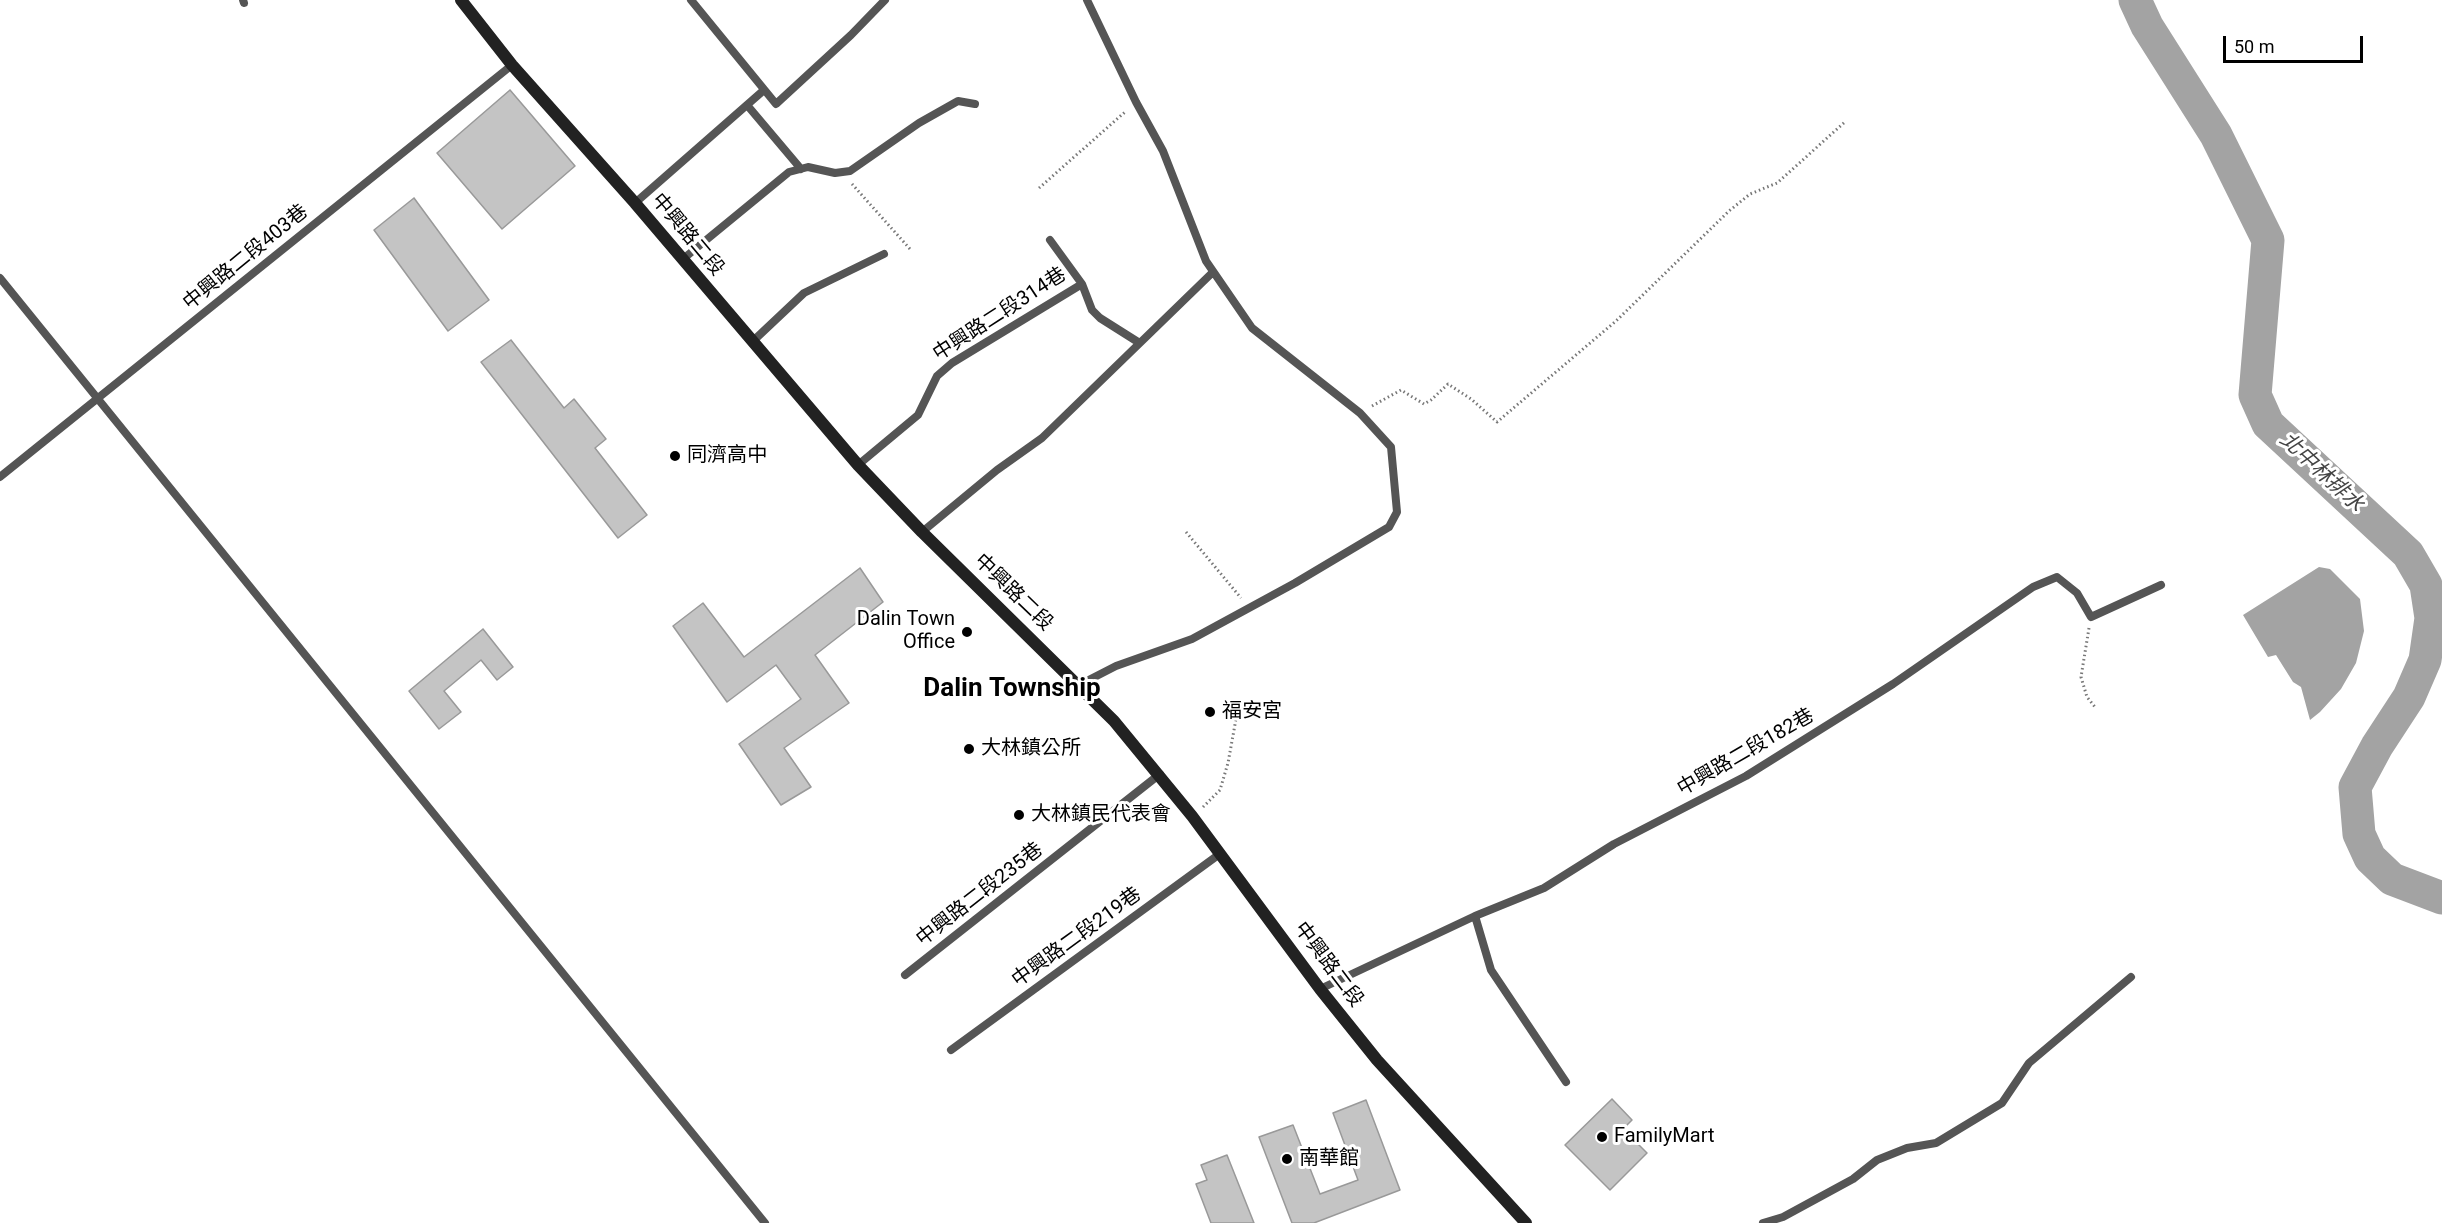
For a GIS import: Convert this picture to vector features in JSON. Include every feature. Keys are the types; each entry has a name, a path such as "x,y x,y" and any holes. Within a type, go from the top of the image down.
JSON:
{"main road":[{"name":"中興路二段","path":"461,0 513,65 635,203 858,465 922,532 1114,721 1160,774 1320,989 1377,1060 1526,1223"}],"lane":[{"path":"691,0 776,105 885,0"},
{"path":"1079,685 1116,666 1192,639 1389,527 1397,512 1391,447 1360,413 1252,328 1206,261 1163,151 1136,102 1087,0"},
{"name":"中興路二段403巷","path":"0,477 513,65"},
{"path":"635,203 764,90"},
{"path":"683,259 789,172 808,167 841,172 850,171 919,123 958,101 975,104"},
{"path":"747,105 801,169"},
{"name":"中興路二段314巷","path":"858,465 918,415 938,376 952,363 1082,284 1050,240"},
{"path":"752,342 804,293 884,254"},
{"path":"922,532 998,470 1042,438 1138,342 1213,272"},
{"path":"0,278 765,1223"},
{"path":"1082,284 1092,310 1100,318 1138,342"},
{"name":"中興路二段182巷","path":"1320,989 1475,916 1544,888 1614,844 1746,776 1893,684 2033,587 2057,577 2077,593 2091,617"},
{"path":"2091,617 2161,585"},
{"name":"中興路二段235巷","path":"905,975 1160,774"},
{"name":"中興路二段219巷","path":"951,1050 1221,854"},
{"path":"1475,916 1491,970 1566,1082"},
{"path":"1764,1223 1783,1217 1852,1179 1877,1160 1907,1148 1936,1143 2002,1103 2029,1063 2131,977"}],"path":[{"path":"1039,188 1136,102"},
{"path":"1360,413 1401,390 1424,404 1448,384 1471,399 1497,422 1616,321 1729,212 1750,194 1777,183 1845,122"},
{"path":"841,172 910,249"},
{"path":"1186,532 1249,607"},
{"path":"2091,617 2080,677 2087,697 2095,707"},
{"path":"1192,816 1220,790 1228,763 1236,719"}],"shaded area":[{"path":"2319,567 2330,569 2360,599 2364,631 2356,663 2341,689 2310,720 2301,687 2293,682 2276,655 2268,657 2243,615"}],"building":[{"path":"510,90 575,166 502,229 437,153"},
{"path":"414,198 489,300 448,331 374,230"},
{"path":"511,340 564,408 574,399 606,439 595,448 647,515 618,538 481,362"},
{"path":"860,568 883,602 815,655 849,703 784,748 811,787 781,805 739,744 801,699 776,665 727,702 673,626 703,603 744,657"},
{"path":"483,629 513,667 497,680 481,660 444,691 461,712 439,729 409,691"},
{"name":"FamilyMart","path":"1612,1099 1632,1120 1623,1129 1647,1153 1610,1190 1565,1145"},
{"name":"南華館","path":"1366,1100 1400,1190 1314,1223 1292,1223 1259,1137 1293,1125 1320,1194 1358,1180 1333,1113"},
{"path":"1227,1155 1254,1223 1211,1223 1196,1184 1207,1180 1201,1165"}],"waterway":[{"name":"北中林排水","path":"2135,0 2147,26 2216,135 2268,240 2255,395 2268,424 2408,554 2426,585 2431,618 2425,660 2409,697 2377,746 2355,787 2359,834 2370,858 2392,879 2442,898"}],"place":[{"name":"同濟高中","path":"675,456"},
{"name":"Dalin Town Office","path":"967,632"},
{"name":"福安宮","path":"1210,712"},
{"name":"大林鎮公所","path":"969,749"},
{"name":"大林鎮民代表會","path":"1019,815"},
{"name":"FamilyMart","path":"1602,1137"},
{"name":"南華館","path":"1287,1159"}],"district":[{"name":"Dalin Township","path":"1012,689"}]}
